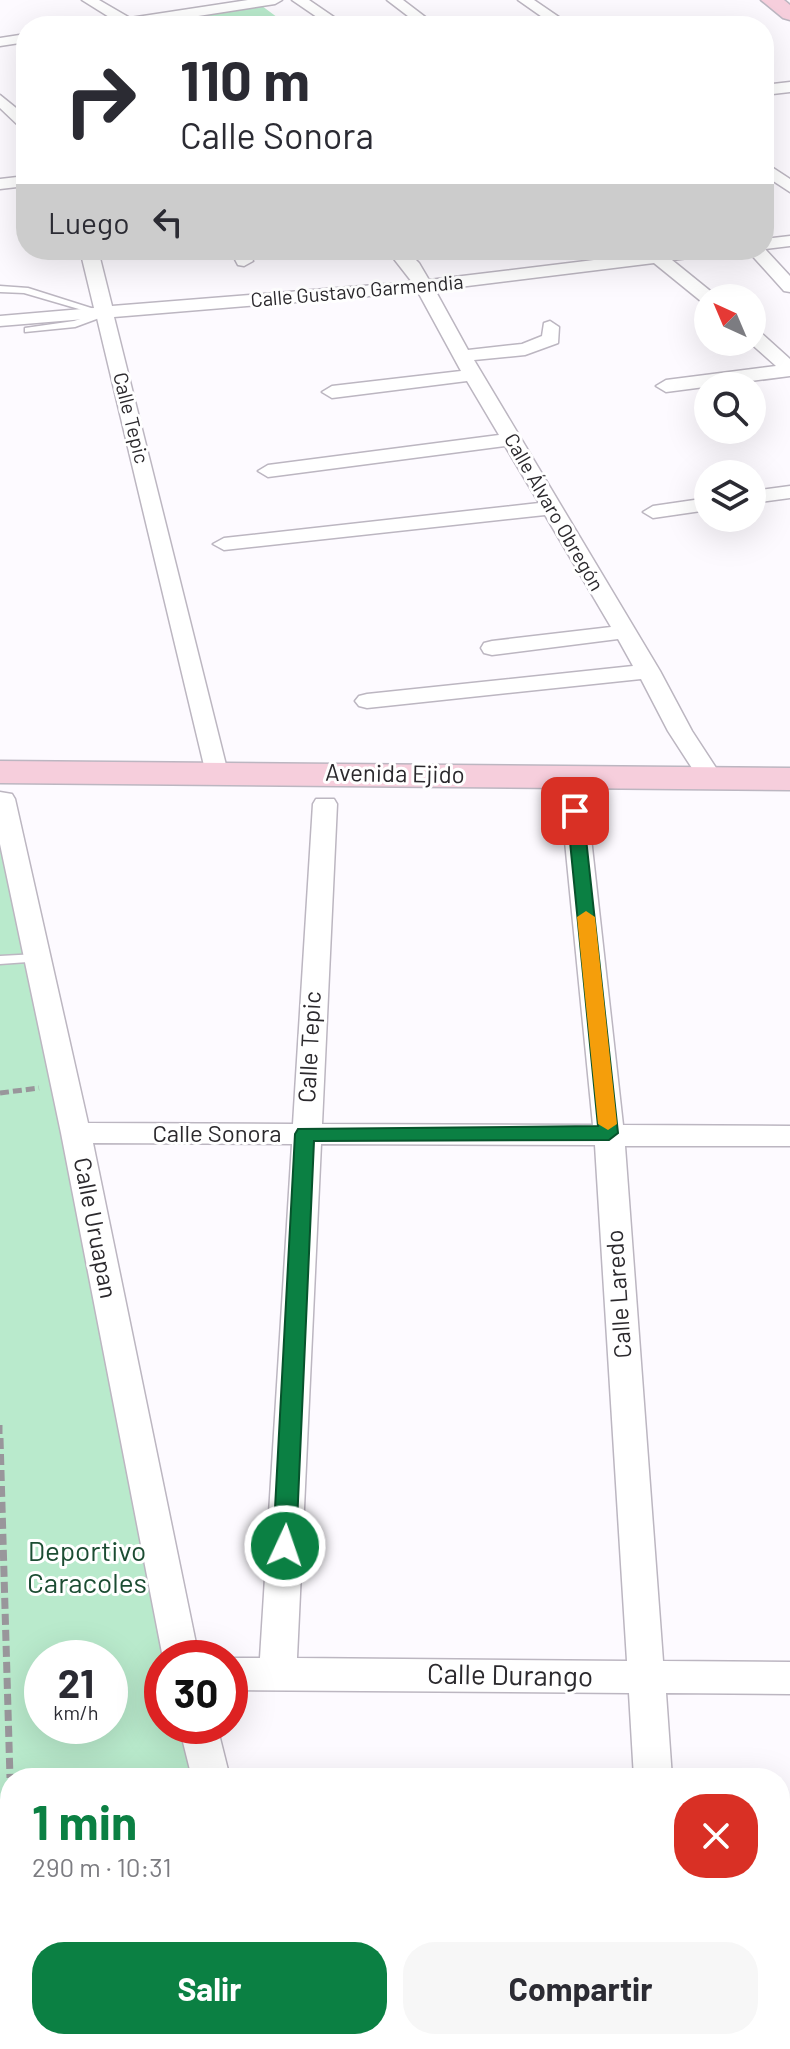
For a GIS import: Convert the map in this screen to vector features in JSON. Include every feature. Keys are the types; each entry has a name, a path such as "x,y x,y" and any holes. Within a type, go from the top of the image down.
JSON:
{"main road":[{"path":"771,0 790,14"},
{"name":"Avenida Ejido","path":"1,786 216,773 790,779"}],"street":[{"path":"89,0 117,16"},
{"path":"173,16 275,0"},
{"path":"299,0 324,16"},
{"path":"394,0 416,16"},
{"path":"525,0 550,16"},
{"path":"0,100 16,115"},
{"path":"774,175 790,187"},
{"name":"Calle Tepic","path":"92,260 216,773"},
{"name":"Calle Álvaro Obregón","path":"406,260 413,267 680,731 710,777"},
{"name":"Calle Gustavo Garmendia","path":"0,321 423,286 605,260"},
{"path":"662,260 694,286"},
{"path":"765,260 790,287"},
{"path":"462,356 540,345 551,339 550,327"},
{"path":"766,348 790,369"},
{"path":"666,386 790,369"},
{"path":"332,392 474,375"},
{"path":"268,471 511,439"},
{"path":"766,495 790,492"},
{"path":"653,512 694,506"},
{"path":"224,544 552,508"},
{"path":"492,648 624,632"},
{"path":"367,701 648,671"},
{"name":"Calle Uruapan","path":"1,786 76,1133 177,1640"},
{"name":"Calle Tepic","path":"278,1673 325,804"},
{"name":"Calle Laredo","path":"575,811 609,1133 652,1768"},
{"name":"Calle Sonora","path":"76,1133 790,1136"},
{"name":"Calle Durango","path":"248,1674 790,1678"},
{"path":"202,1744 208,1768"}],"lane":[{"path":"0,289 25,290 105,314"},
{"path":"28,330 75,324 105,314"},
{"path":"0,960 37,958"}],"path":[{"path":"0,1093 64,1085"},
{"path":"0,1425 10,1768"}],"green space":[{"path":"262,6 276,16 196,16"},
{"name":"Deportivo Caracoles","path":"0,833 195,1640 144,1640 144,1744 220,1744 226,1768 0,1768"}],"slow traffic":[{"path":"586,917 608,1124"}],"route":[{"path":"285,1546 305,1134 609,1133 575,811"}]}
